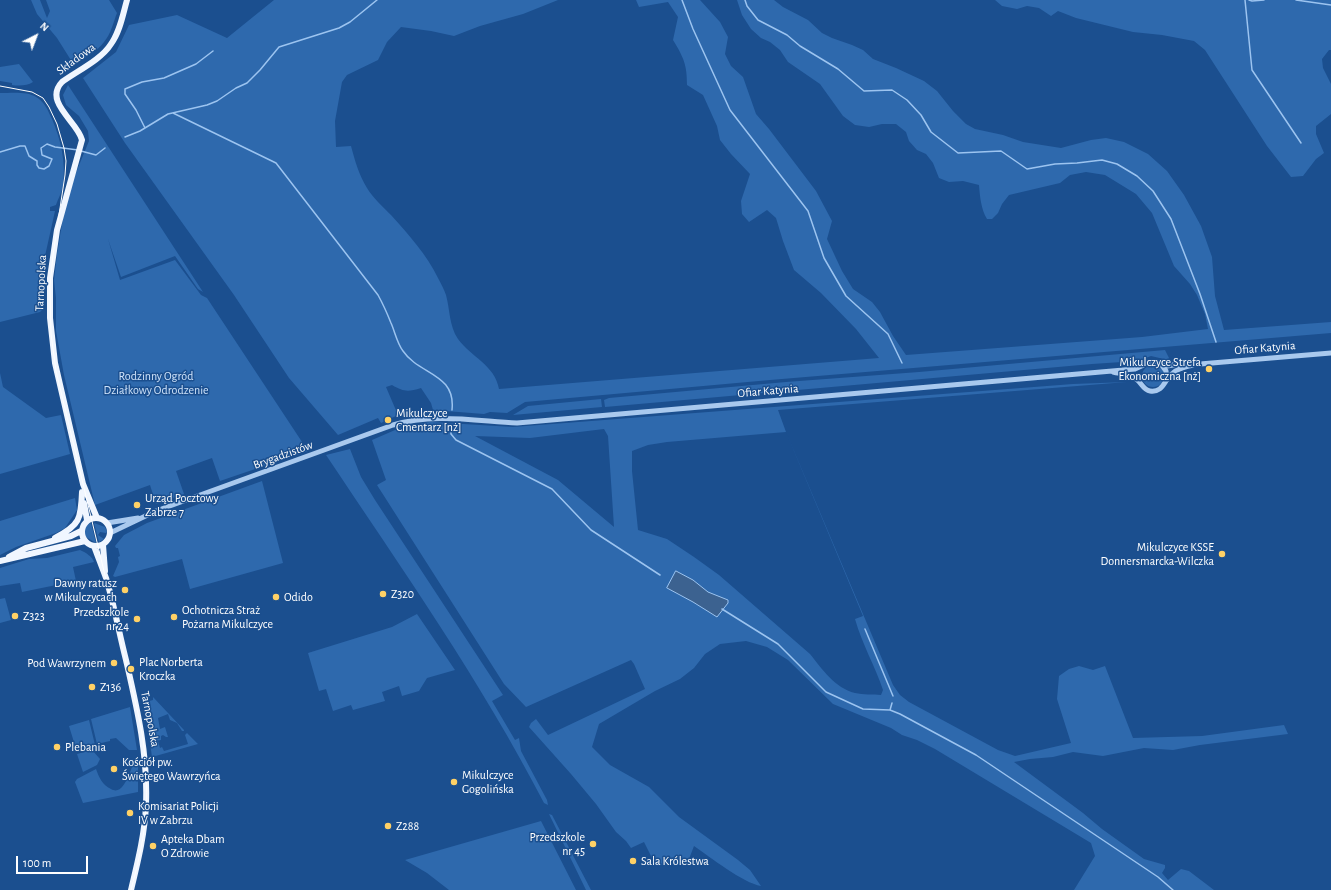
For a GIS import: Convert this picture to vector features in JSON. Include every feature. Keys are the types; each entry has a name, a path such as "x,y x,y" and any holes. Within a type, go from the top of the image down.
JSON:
{"main road":[{"name":"Składowa","path":"56,92 59,85 63,81 98,57 110,46 117,33 127,0"},
{"name":"Tarnopolska","path":"56,92 56,98 60,107 81,135 82,140 57,230 50,278 49,304 51,334 55,363 83,484 98,518"},
{"name":"Tarnopolska","path":"83,484 82,492 87,520"},
{"path":"49,541 69,531 78,521 81,512 82,492"},
{"path":"98,518 107,524 110,533 109,538 103,545 94,546 85,541 81,531 83,524 87,520 98,518"},
{"path":"3,560 26,548 71,536 81,531"},
{"path":"3,560 85,541"},
{"name":"Tarnopolska","path":"103,545 106,578"},
{"name":"Tarnopolska","path":"94,546 106,578 138,714 146,759 147,789 145,822 132,890"}],"street":[{"name":"Ofiar Katynia","path":"430,418 517,423 1108,372 1135,369 1150,362 1167,366 1185,363 1200,364 1331,353"},
{"path":"1160,364 1166,371 1167,380"},
{"name":"Ofiar Katynia","path":"1108,372 1130,376 1146,389 1155,391 1162,388 1172,373 1176,370 1200,364"},
{"path":"1139,382 1139,372 1142,366"},
{"name":"Brygadzistów","path":"110,533 156,511 393,425 430,418"},
{"name":"Brygadzistów","path":"107,524 145,516"}],"green space":[{"path":"31,0 40,0 47,18 50,11 46,0 109,0 117,13 112,28 101,46 74,65 57,38 37,14"},
{"path":"274,0 558,0 523,14 480,26 454,36 401,27 387,42 378,60 347,75 342,82 335,121 336,147 351,146 359,173 369,192 411,238 434,270 446,295 451,323 458,339 488,367 497,381 499,389 879,358 856,329 821,293 794,270 776,218 767,210 749,222 742,214 741,201 750,174 720,140 717,126 703,95 687,85 684,62 673,40 678,17 668,2 639,7 636,0 700,0 720,22 728,37 725,54 731,66 743,77 756,114 816,191 832,221 827,239 842,271 853,289 872,302 880,312 893,336 906,355 1142,337 1208,329 1205,314 1197,295 1190,284 1174,266 1152,213 1136,194 1105,175 1086,172 1070,175 1060,183 1009,195 1002,204 998,213 992,219 987,219 982,207 979,185 963,181 949,182 939,178 933,163 926,154 917,150 909,141 906,132 896,124 882,124 869,127 855,125 843,116 820,84 788,62 780,50 770,42 761,38 751,29 742,15 737,0 774,0 783,7 808,20 822,33 863,50 873,59 924,81 937,91 966,124 975,129 1003,135 1023,142 1061,148 1091,140 1106,138 1124,142 1148,154 1167,171 1184,195 1201,226 1212,257 1215,296 1224,330 1331,322 1331,333 525,402 507,413 490,412 484,414 433,410 431,403 421,388 406,391 392,385 386,387 398,415 381,423 378,418 338,435 289,378 234,295 125,143 83,78 116,52 129,25 177,15 227,38"},
{"path":"995,0 1331,0 1331,50 1329,50 1322,59 1323,68 1331,84 1331,114 1316,126 1316,134 1324,153 1316,159 1303,176 1291,177 1267,146 1205,50 1194,41 1162,35 1133,32 1076,18 1058,11 1051,16 1039,8 1027,6 1017,9 1002,6"},
{"path":"19,64 33,82 26,85 17,86 12,85 12,83 0,81 0,67"},
{"name":"Rodzinny Ogród Działkowy Odrodzenie","path":"68,85 203,292 198,289 175,256 121,277 108,239 120,280 175,260 201,295 207,298 308,451 220,481 212,458 176,471 184,494 156,504 150,485 95,505 64,375 56,331 56,298 54,280 64,212 75,175 89,141 88,131 79,116 66,105 63,95"},
{"path":"0,93 28,94 42,101 52,119 58,135 62,151 64,176 61,193 56,205 50,207 50,211 55,211 45,256 43,309 40,312 0,322"},
{"path":"1165,350 1169,358 1168,360 1151,356 1137,361 605,407 604,400 609,398 786,382 919,372"},
{"path":"1153,365 1161,368 1164,376 1161,384 1153,387 1145,384 1142,376 1145,368"},
{"path":"0,373 3,387 46,418 61,415 70,454 0,474"},
{"path":"1127,382 778,410 893,685 900,695 909,702 998,750 1015,756 1071,743 1057,699 1059,676 1069,669 1079,666 1093,670 1105,666 1133,738 1202,736 1284,725 1288,734 1200,745 1173,750 1144,748 1103,756 1073,752 1053,757 1014,762 1144,859 1165,865 1162,873 1168,880 1181,869 1189,871 1214,890 1074,890 1095,856 1091,843 935,749 917,740 902,735 891,728 833,704 788,660 767,647 746,641 720,644 705,654 694,668 680,679 655,691 599,724 592,747 610,765 649,787 679,817 738,860 750,870 761,886 736,875 694,846 689,859 675,864 645,866 654,862 644,842 631,848 616,832 596,804 571,774 529,727 536,719 548,735 645,689 634,664 631,660 526,707 504,684 377,485 386,480 372,440 402,427 430,422 513,427 1073,384","holes":["604,429 608,436 614,527 558,480 475,436 530,438","786,432 863,616 855,619 883,690 881,695 855,693 841,687 819,666 810,654 719,575 667,539 638,530 632,471 632,451 648,445 667,442"]},
{"path":"601,399 602,407 513,415 528,406"},
{"path":"350,449 361,477 375,500 503,695 492,701 515,740 519,738 521,751 547,800 548,805 544,803 494,713 440,626 326,455"},
{"path":"262,481 283,563 190,589 182,559 115,577 113,576 119,562 118,557 120,556 118,548 115,546 124,535 147,523"},
{"path":"75,498 77,510 65,528 56,533 16,547 0,555 0,521"},
{"path":"91,523 96,543 84,536 85,528"},
{"path":"94,523 105,527 107,532 100,532 98,535 104,539 99,542"},
{"path":"80,550 86,553 94,562 73,567 76,581 22,592 20,583 0,586 0,568 29,559 47,558"},
{"path":"5,598 11,620 0,623 0,599"},
{"path":"417,614 455,670 427,678 419,691 402,696 399,686 382,692 385,701 353,710 351,705 333,711 326,689 319,691 308,653 392,627"},
{"path":"153,697 184,730 184,731 182,731 177,723 170,720 168,714 158,718 160,729 165,727 168,737 163,735 161,736 161,740 150,742 143,701 144,700 146,702 153,700"},
{"path":"130,707 137,750 129,750 116,738 97,744 91,719"},
{"path":"89,720 95,745 93,748 77,752 69,726"},
{"path":"187,733 198,744 152,757 150,743 158,741 160,748 162,747 164,751 188,744 185,735"},
{"path":"92,750 100,759 97,765 83,772 77,754"},
{"path":"138,756 138,792 83,803 75,782 77,779 96,769 103,783 111,789 116,790 121,788 128,778"},
{"path":"549,814 552,815 591,890 586,890"},
{"path":"541,821 576,890 449,890 427,873 405,860"}],"shaded area":[{"path":"676,571 693,580 708,592 728,600 728,603 717,617 667,588"}],"waterway":[{"path":"125,137 140,131 168,114 207,105 217,101 236,88 247,83 279,47 339,28 350,22 377,0"},
{"path":"682,0 693,29 730,110 808,211 824,258 846,296 888,334 902,363"},
{"path":"745,0 747,6 758,20 787,35 800,46 838,69 864,91 892,90 907,100 921,115 931,132 958,153 1001,151 1027,169 1055,164 1102,160 1117,164 1137,176 1153,191 1171,219 1200,294 1216,342"},
{"path":"1245,0 1252,70 1301,143"},
{"path":"1249,0 1264,0"},
{"path":"1296,0 1331,5"},
{"path":"145,128 136,110 125,94 125,89 142,82 164,78 196,64 213,51"},
{"path":"173,113 276,163 378,295 399,345 403,351 410,359 442,381 448,389 452,398 452,410"},
{"path":"0,152 25,146 29,156 37,161 39,168 44,169 49,166 52,159 42,155 41,148 47,144 55,147 78,150"},
{"path":"81,151 96,155 105,148"},
{"path":"451,425 451,434 456,440 552,489 591,530 660,575"},
{"path":"722,609 778,644 826,692 863,709 890,710 900,714 976,755 1158,877 1173,890"},
{"path":"865,629 893,696"},
{"path":"890,710 892,703"}],"tram line":[{"path":"0,86 32,92 43,98 57,124 64,148 66,161 65,175 50,286 51,334 56,371 143,737 147,779 146,807 144,830 138,864 131,890"}],"place":[{"name":"Mikulczyce Strefa Ekonomiczna [nż]","path":"1209,369"},
{"name":"Mikulczyce Cmentarz [nż]","path":"388,420"},
{"name":"Urząd Pocztowy Zabrze 7","path":"137,505"},
{"name":"Mikulczyce KSSE Donnersmarcka-Wilczka","path":"1222,554"},
{"name":"Dawny ratusz w Mikulczycach","path":"125,590"},
{"name":"Z320","path":"383,594"},
{"name":"Odido","path":"276,597"},
{"name":"Z323","path":"15,616"},
{"name":"Ochotnicza Straż Pożarna Mikulczyce","path":"174,617"},
{"name":"Przedszkole nr 24","path":"137,619"},
{"name":"Pod Wawrzynem","path":"114,663"},
{"name":"Plac Norberta Kroczka","path":"131,669"},
{"name":"Z136","path":"92,687"},
{"name":"Plebania","path":"57,747"},
{"name":"Kościół pw. Świętego Wawrzyńca","path":"114,769"},
{"name":"Mikulczyce Gogolińska","path":"454,782"},
{"name":"Komisariat Policji IV w Zabrzu","path":"130,813"},
{"name":"Z288","path":"388,826"},
{"name":"Przedszkole nr 45","path":"593,844"},
{"name":"Apteka Dbam O Zdrowie","path":"153,846"},
{"name":"Sala Królestwa","path":"633,861"}]}
